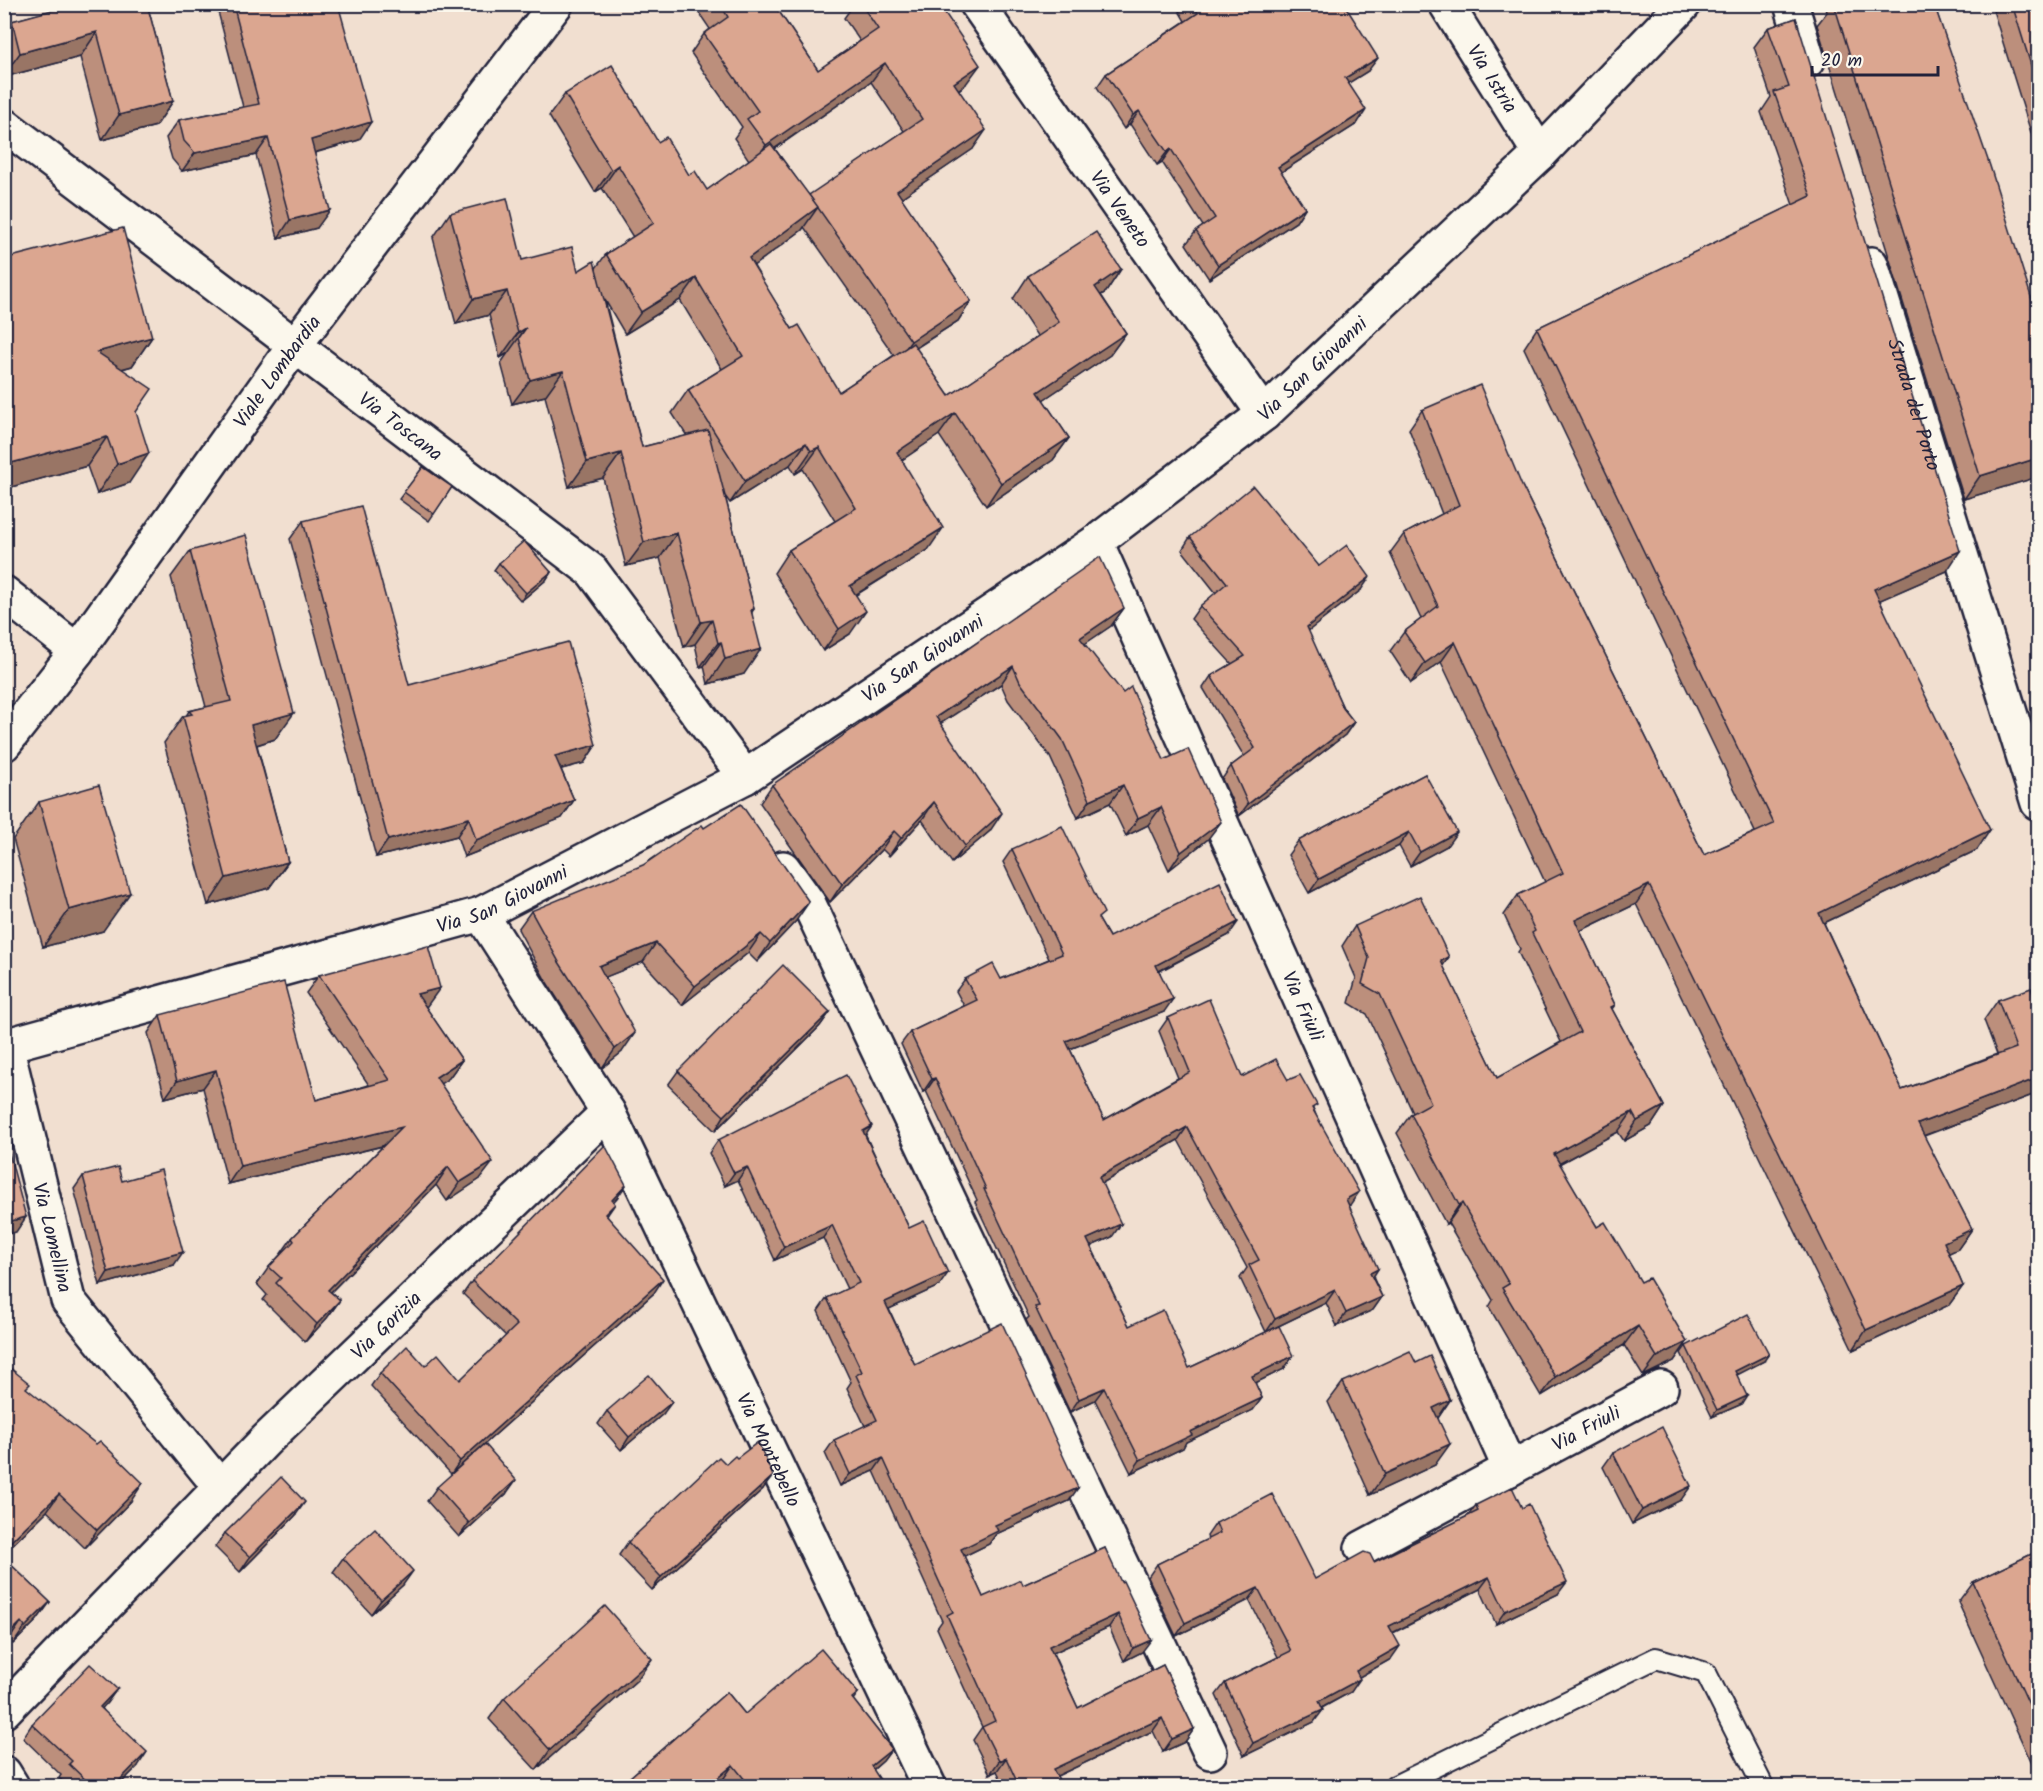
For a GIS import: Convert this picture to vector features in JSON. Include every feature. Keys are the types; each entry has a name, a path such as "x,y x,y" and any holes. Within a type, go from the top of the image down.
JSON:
{"street":[{"name":"Viale Lombardia","path":"4,744 77,651 295,345 556,4"},
{"name":"Via Veneto","path":"977,4 1264,414"},
{"name":"Via Istria","path":"1446,4 1540,154"},
{"name":"Via San Giovanni","path":"5,1045 481,914 737,791 1096,543 1264,414 1540,154 1684,4"},
{"path":"1791,4 1816,84"},
{"name":"Via Toscana","path":"4,125 592,571 737,791"},
{"name":"Strada del Porto","path":"1862,232 2038,803"},
{"name":"Via Friuli","path":"1096,543 1510,1469"},
{"path":"4,593 77,651"},
{"path":"768,846 809,904 1210,1752"},
{"path":"481,914 608,1112"},
{"name":"Via Lomellina","path":"5,1045 68,1299 220,1487"},
{"name":"Via Gorizia","path":"4,1711 266,1440 608,1112"},
{"name":"Via Montebello","path":"608,1112 929,1786"},
{"name":"Via Friuli","path":"1362,1548 1661,1388"},
{"path":"4,1773 12,1786"}],"lane":[{"path":"1395,1786 1656,1658 1706,1673 1763,1786"}],"building":[{"path":"74,4 147,4 173,101 119,115 97,32 20,53 12,21"},
{"path":"233,4 338,4 371,122 311,140 330,210 290,220 268,138 195,153 184,141 179,120 259,104"},
{"path":"720,4 774,4 818,70 878,29 861,4 939,4 980,65 954,83 986,130 897,191 971,301 911,341 809,195 922,119 885,63 766,145 747,119 758,111 704,34 728,17"},
{"path":"1193,4 1344,4 1378,58 1345,78 1366,110 1278,167 1305,208 1218,265 1196,231 1215,218 1171,149 1167,152 1139,111 1133,115 1106,74 1198,13"},
{"path":"1834,4 1934,4 1990,166 2038,319 2038,458 1980,476"},
{"path":"2012,4 2038,4 2038,88"},
{"path":"1796,18 1960,551 1874,589 1990,830 1819,913 1902,1090 2016,1048 1998,1000 2031,988 2038,1008 2038,1078 1918,1124 1972,1229 1944,1242 1963,1286 1866,1330 1649,885 1575,920 1615,1005 1611,1007 1664,1106 1637,1121 1632,1112 1554,1154 1597,1227 1605,1222 1641,1282 1649,1278 1687,1342 1657,1357 1638,1326 1555,1377 1502,1288 1509,1284 1462,1203 1459,1205 1411,1114 1431,1103 1380,994 1362,984 1369,958 1355,926 1420,896 1449,957 1441,961 1497,1078 1580,1032 1532,933 1535,931 1518,895 1563,873 1455,642 1425,663 1404,632 1438,606 1404,534 1459,505 1422,410 1480,385 1522,486 1704,855 1774,824 1537,328 1811,196 1774,92 1789,87 1768,28"},
{"path":"612,65 658,142 666,137 689,175 695,171 707,190 771,144 818,207 749,258 792,329 799,325 839,392 913,343 949,396 1059,322 1028,276 1096,232 1121,269 1095,287 1126,333 1038,392 1069,438 1001,483 955,413 897,452 943,528 850,586 866,611 839,629 789,550 856,508 819,447 811,451 806,443 745,481 688,390 743,356 696,278 641,312 606,254 654,223 618,165 611,170 565,94"},
{"path":"507,198 522,260 572,247 578,271 594,261 642,447 708,430 754,609 751,610 761,649 725,659 712,620 701,622 677,533 644,542 621,453 587,462 563,371 530,380 519,338 526,328 518,333 507,291 473,299 450,213"},
{"path":"123,228 152,337 97,352 152,389 136,412 149,453 117,464 107,437 4,465 4,233 11,257"},
{"path":"423,467 452,487 434,514 404,492"},
{"path":"1253,486 1319,566 1347,545 1370,577 1307,627 1343,708 1354,722 1248,804 1231,766 1255,748 1211,676 1245,656 1200,606 1227,583 1190,537"},
{"path":"361,506 409,685 568,642 596,745 555,756 574,800 476,840 469,818 388,840 303,521"},
{"path":"246,535 294,713 251,725 288,862 226,878 183,716 192,714 189,711 231,701 190,551"},
{"path":"524,541 551,572 526,593 499,563"},
{"path":"1100,557 1124,608 1080,638 1123,693 1131,687 1164,760 1188,749 1221,822 1181,852 1161,807 1138,818 1123,785 1090,800 1062,739 1020,682 1013,666 936,717 1002,813 965,846 934,802 901,838 894,831 842,884 772,785"},
{"path":"1425,774 1457,832 1420,852 1409,832 1319,879 1298,841"},
{"path":"99,785 130,893 69,910 39,802"},
{"path":"741,804 809,902 770,943 761,934 695,986 656,943 599,966 635,1033 615,1049 559,962 531,911 643,865 702,825 704,828"},
{"path":"1062,826 1104,913 1098,918 1109,937 1220,882 1238,922 1156,965 1173,999 1066,1041 1104,1120 1190,1072 1168,1018 1209,999 1242,1077 1276,1059 1288,1080 1300,1075 1317,1105 1312,1108 1359,1192 1346,1199 1378,1269 1370,1273 1382,1297 1346,1313 1335,1290 1275,1319 1249,1265 1259,1260 1187,1127 1099,1177 1121,1224 1087,1239 1129,1326 1163,1310 1189,1368 1279,1326 1293,1356 1252,1376 1262,1398 1190,1432 1192,1435 1140,1460 1104,1388 1079,1399 1035,1307 1039,1306 935,1078 932,1079 910,1032 977,1000 965,979 993,964 1001,979 1062,954 1012,849"},
{"path":"428,946 440,988 417,994 462,1060 436,1077 493,1162 459,1183 448,1167 328,1290 340,1300 317,1324 276,1283 281,1278 269,1267 294,1241 292,1238 402,1127 240,1166 216,1070 177,1081 160,1015 284,982 316,1100 390,1080 319,975"},
{"path":"783,965 830,1012 724,1116 678,1071"},
{"path":"846,1075 872,1126 863,1131 909,1228 924,1221 948,1273 885,1302 915,1365 1002,1323 1078,1488 995,1525 998,1531 961,1549 983,1597 1021,1580 1023,1585 1105,1548 1151,1640 1133,1648 1118,1614 1049,1646 1078,1708 1163,1665 1194,1729 1172,1739 1162,1718 1053,1769 1062,1786 1019,1786 1006,1758 999,1761 982,1727 995,1721 947,1615 953,1612 883,1458 850,1474 834,1440 877,1420 856,1375 862,1372 827,1298 859,1283 832,1225 784,1247 747,1167 734,1173 718,1140"},
{"path":"4,1134 26,1217 4,1223"},
{"path":"605,1145 626,1185 612,1200 615,1204 605,1214 663,1279 460,1461 380,1373 407,1346 425,1366 438,1354 460,1380 517,1325 472,1281"},
{"path":"118,1167 122,1181 161,1170 183,1252 108,1272 83,1176"},
{"path":"1748,1314 1769,1354 1735,1371 1747,1396 1717,1410 1686,1346"},
{"path":"1410,1351 1416,1363 1430,1356 1450,1400 1433,1408 1450,1444 1385,1474 1343,1382"},
{"path":"4,1363 30,1384 26,1388 96,1444 100,1441 143,1483 97,1530 59,1494 4,1548"},
{"path":"649,1375 672,1402 629,1437 607,1411"},
{"path":"1662,1427 1691,1486 1642,1510 1613,1453"},
{"path":"758,1442 773,1476 661,1577 628,1542 719,1457 726,1464"},
{"path":"485,1444 516,1480 469,1523 437,1487"},
{"path":"281,1477 305,1502 250,1557 225,1533"},
{"path":"1512,1487 1522,1508 1529,1504 1567,1582 1505,1611 1489,1577 1389,1626 1400,1646 1356,1671 1360,1679 1319,1701 1323,1710 1253,1743 1225,1683 1291,1651 1258,1588 1185,1623 1157,1564 1220,1533 1216,1523 1272,1494 1315,1579 1364,1552 1370,1554 1374,1562 1478,1511 1476,1505"},
{"path":"375,1529 413,1571 381,1600 343,1558"},
{"path":"2038,1551 2038,1724 1973,1582"},
{"path":"4,1558 50,1602 25,1627 21,1622 4,1639"},
{"path":"605,1606 652,1659 550,1750 504,1698"},
{"path":"821,1649 858,1693 852,1698 892,1749 871,1766 884,1786 750,1786 733,1765 708,1786 620,1786 727,1692 745,1714"},
{"path":"90,1664 117,1689 100,1707 147,1752 114,1786 92,1786 69,1764 72,1761 32,1724"}]}
